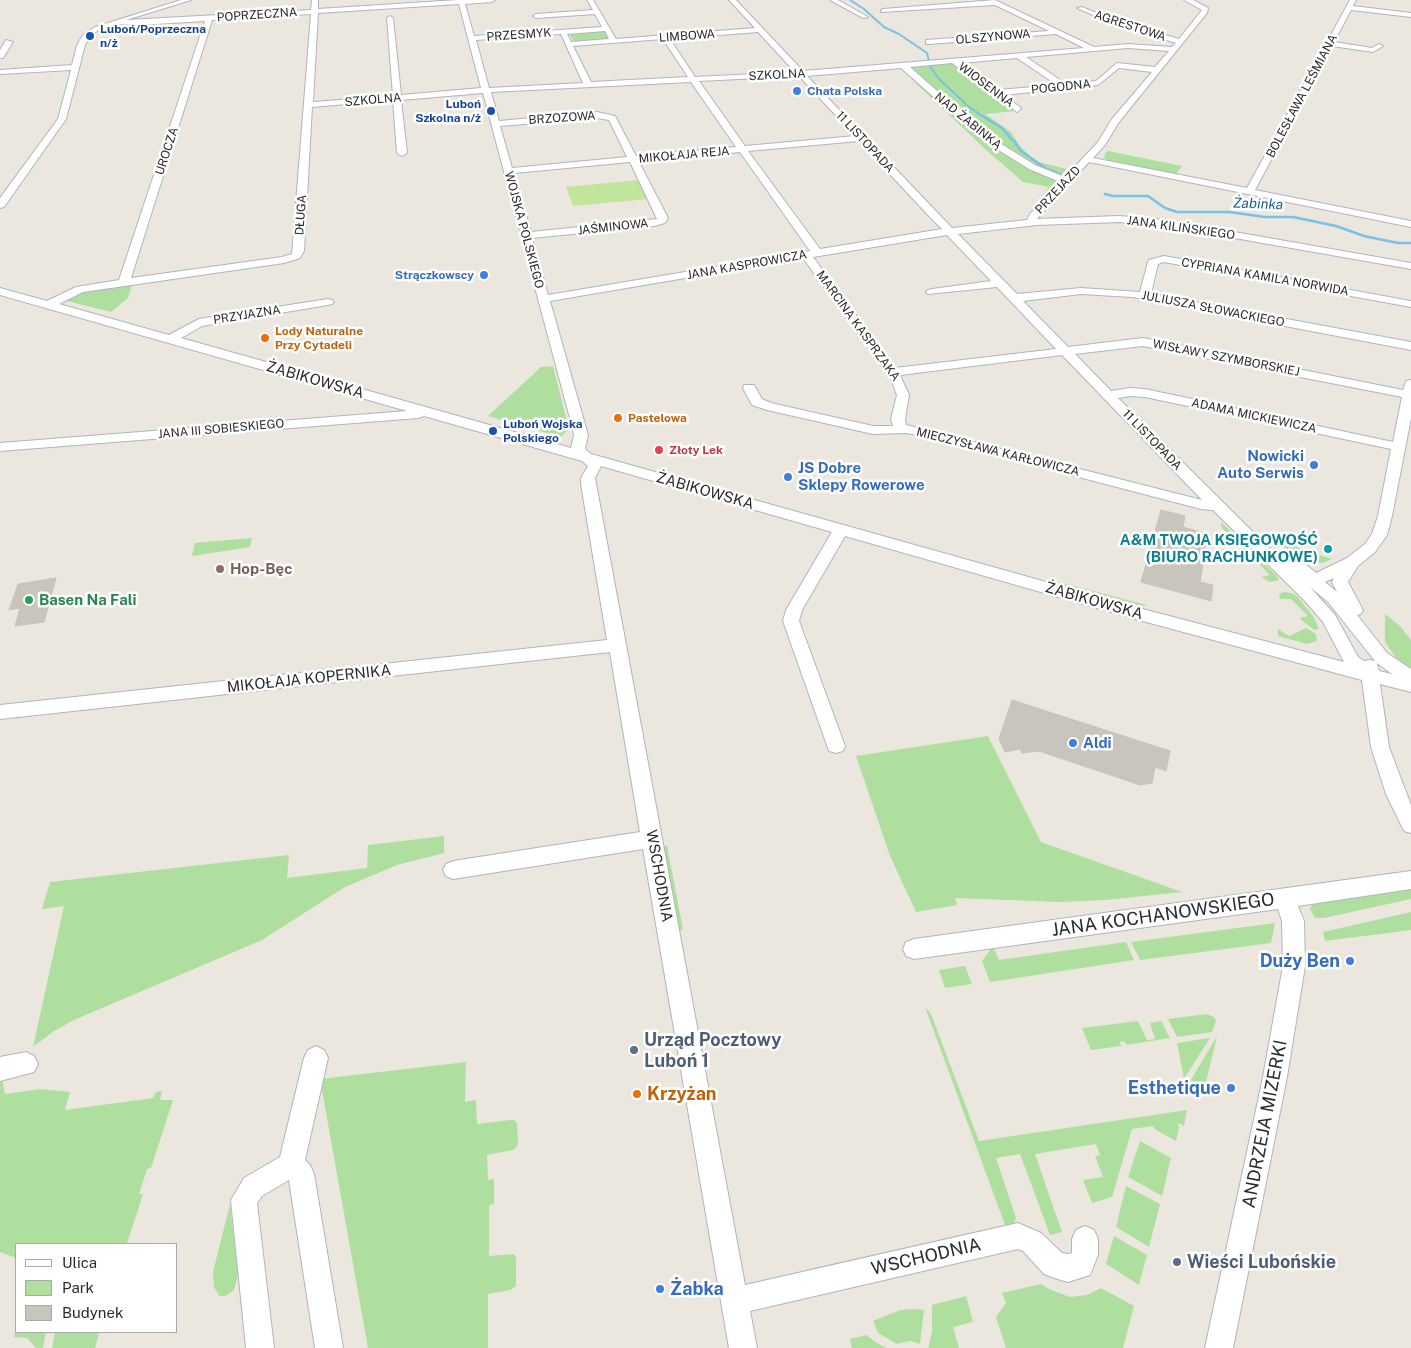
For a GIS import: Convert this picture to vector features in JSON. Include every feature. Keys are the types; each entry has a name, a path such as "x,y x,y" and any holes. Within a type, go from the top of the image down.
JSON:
{"street":[{"path":"0,205 60,121 81,45 86,36 97,28 113,22 188,0"},
{"name":"DŁUGA","path":"124,283 284,260 296,256 299,251 315,0"},
{"name":"POPRZECZNA","path":"113,22 127,24 492,0"},
{"path":"590,0 614,41"},
{"name":"11 LISTOPADA","path":"732,0 1014,298 1200,488 1307,582 1334,598 1355,622 1368,643"},
{"path":"833,0 865,17"},
{"path":"889,16 883,11 993,2 1056,32 1093,53 1136,46 1178,45 1206,10 1187,0"},
{"name":"WOJSKA POLSKIEGO","path":"461,1 578,422 581,435 578,450 586,457"},
{"path":"1351,4 1411,15"},
{"name":"BOLESŁAWA LEŚMIANA","path":"1250,191 1351,4"},
{"name":"AGRESTOWA","path":"1080,8 1178,45"},
{"path":"536,16 597,12"},
{"name":"UROCZA","path":"124,283 209,18"},
{"path":"390,18 402,152"},
{"name":"PRZESMYK","path":"472,38 607,29"},
{"name":"LIMBOWA","path":"568,44 760,30"},
{"name":"OLSZYNOWA","path":"929,42 1056,32"},
{"path":"565,33 564,35 588,85"},
{"name":"MARCINA KASPRZAKA","path":"665,38 742,149 880,358 893,372 903,395 898,418 900,429"},
{"path":"0,56 9,42"},
{"path":"1330,44 1373,50 1379,46"},
{"name":"PRZEJAZD","path":"1033,222 1033,217 1102,143 1115,121 1178,45"},
{"name":"SZKOLNA","path":"308,105 486,91 800,74 1082,50"},
{"name":"POGODNA","path":"1082,50 1093,53"},
{"path":"1019,56 1066,87"},
{"name":"WIOSENNA","path":"954,61 1017,109"},
{"name":"POGODNA","path":"1105,63 1158,70"},
{"name":"POGODNA","path":"996,93 1100,83 1114,67 1119,65"},
{"name":"NAD ŻABINKĄ","path":"903,66 984,136 1026,164 1048,175 1066,181"},
{"path":"0,72 75,67"},
{"name":"BRZOZOWA","path":"495,124 597,115 610,116 616,122 634,159"},
{"name":"MIKOŁAJA REJA","path":"508,171 861,138"},
{"path":"1087,158 1411,224"},
{"name":"JAŚMINOWA","path":"526,236 661,221 662,215 634,159"},
{"name":"JANA KILIŃSKIEGO","path":"950,231 1033,222 1094,219 1152,221 1411,266"},
{"name":"JANA KASPROWICZA","path":"543,299 950,231"},
{"name":"CYPRIANA KAMILA NORWIDA","path":"1145,296 1153,262 1164,259 1411,304"},
{"path":"48,305 78,290 124,283"},
{"path":"932,292 1000,283"},
{"name":"ŻABIKOWSKA","path":"0,291 841,530 1313,661 1411,685"},
{"name":"JULIUSZA SŁOWACKIEGO","path":"1014,298 1081,291 1112,292 1145,296 1411,346"},
{"name":"PRZYJAZNA","path":"171,339 204,322 328,302"},
{"name":"WISŁAWY SZYMBORSKIEJ","path":"893,372 1148,342 1410,389"},
{"name":"MIECZYSŁAWA KARŁOWICZA","path":"750,388 755,400 762,404 883,432 900,429 919,431 1201,504 1221,506"},
{"path":"1307,582 1353,562 1370,548 1382,528 1399,447 1408,418 1410,389"},
{"name":"ADAMA MICKIEWICZA","path":"1109,395 1130,392 1145,393 1399,447"},
{"path":"370,396 375,406 375,417"},
{"name":"JANA III SOBIESKIEGO","path":"0,447 416,414 441,416"},
{"name":"WSCHODNIA","path":"586,457 595,465 588,478 588,484 743,1348"},
{"path":"836,746 791,621 794,610 841,530"},
{"path":"1353,562 1340,582 1356,614 1355,622"},
{"name":"11 LISTOPADA","path":"1307,582 1357,666 1371,675"},
{"path":"1368,643 1372,699 1383,758 1396,794 1411,825"},
{"path":"1368,643 1386,662 1411,678"},
{"name":"MIKOŁAJA KOPERNIKA","path":"0,712 617,645"},
{"path":"1313,661 1337,658 1346,649"},
{"path":"453,870 652,839"},
{"name":"JANA KOCHANOWSKIEGO","path":"914,949 1411,880"},
{"name":"ANDRZEJA MIZERKI","path":"1219,1348 1275,1078 1294,966 1293,926 1285,899"},
{"path":"292,1167 296,1141 316,1058"},
{"path":"0,1068 26,1064"},
{"path":"260,1348 244,1200 253,1187 282,1168 292,1167 300,1174 328,1348"},
{"name":"WSCHODNIA","path":"735,1301 1018,1236 1032,1242 1054,1264 1075,1268 1083,1261 1085,1239"}],"green space":[{"path":"604,31 609,39 574,42 569,34"},
{"path":"948,63 954,64 1015,111 985,114 1011,132 1019,145 1038,162 1067,169 1060,177 1038,168 986,136 909,68"},
{"path":"900,68 1017,162 1057,180 1059,183 1046,197 1041,197 1049,187 1023,182 984,148"},
{"path":"1108,151 1182,166 1176,174 1110,162 1104,157"},
{"path":"638,180 647,199 573,206 566,187"},
{"path":"132,284 128,298 111,312 63,300 78,293"},
{"path":"553,366 569,429 561,437 488,416 541,367"},
{"path":"1221,522 1279,580 1270,582 1261,577 1270,575 1239,544 1230,546 1228,534 1221,527"},
{"path":"252,538 250,547 192,556 195,543"},
{"path":"1277,540 1332,559 1322,563 1304,560"},
{"path":"1056,581 1146,606 1121,603 1058,585"},
{"path":"1284,592 1297,596 1313,616 1319,629 1314,630 1299,618 1308,616 1291,599 1280,599 1279,594"},
{"path":"1385,614 1401,627 1411,640 1411,668 1396,658 1385,642"},
{"path":"1306,628 1316,634 1317,641 1307,644 1278,636 1278,629 1289,636"},
{"path":"988,736 1041,842 1182,892 1106,900 1059,902 955,898 957,905 916,912 890,856 856,756"},
{"path":"444,836 444,853 397,865 345,887 262,940 74,1020 54,1031 33,1047 64,906 42,909 50,882 289,855 287,878 367,868 368,845"},
{"path":"667,845 683,929 679,932 663,847"},
{"path":"1411,889 1411,899 1324,918 1315,918 1310,909 1315,903"},
{"path":"1411,912 1411,930 1325,941 1323,932"},
{"path":"1275,923 1271,943 1140,960 1131,942"},
{"path":"1126,942 1134,960 990,982 982,961 993,946 999,960"},
{"path":"965,966 972,984 945,988 939,970"},
{"path":"925,1007 931,1014 979,1141 1187,1110 1184,1126 1178,1123 1179,1128 1176,1141 1156,1130 1153,1126 1132,1129 1112,1197 1092,1203 1083,1180 1103,1177 1095,1156 1100,1155 1096,1144 1035,1154 1062,1232 1050,1235 1020,1154 996,1158 1016,1218 1012,1229 806,1272 805,1270 1005,1225"},
{"path":"1207,1014 1214,1017 1216,1021 1212,1032 1177,1037 1168,1019"},
{"path":"1138,1021 1147,1040 1155,1039 1150,1023 1161,1021 1170,1038 1127,1045 1124,1041 1120,1042 1121,1046 1091,1050 1082,1028"},
{"path":"1217,1036 1204,1091 1189,1083"},
{"path":"1210,1038 1184,1079 1177,1043"},
{"path":"466,1062 465,1102 476,1100 477,1124 510,1120 514,1120 517,1123 518,1143 516,1148 487,1155 488,1180 494,1179 494,1204 489,1205 489,1256 513,1254 516,1257 516,1286 510,1290 488,1294 488,1348 368,1348 320,1079"},
{"path":"2,1079 5,1094 41,1089 70,1092 65,1110 153,1098 156,1092 162,1091 160,1100 173,1100 151,1168 147,1169 139,1194 143,1194 127,1243 15,1243 15,1258 0,1252 0,1080"},
{"path":"1140,1141 1171,1158 1162,1196 1128,1177"},
{"path":"1126,1186 1160,1204 1149,1247 1116,1227"},
{"path":"230,1204 238,1275 234,1290 225,1296 219,1296 214,1287 213,1272"},
{"path":"1114,1236 1147,1255 1139,1285 1106,1264"},
{"path":"1041,1284 1070,1297 1087,1295 1101,1288 1134,1306 1123,1348 1006,1348 996,1317 1006,1303 1002,1293"},
{"path":"966,1296 973,1322 953,1327 959,1348 928,1348 932,1332 932,1305"},
{"path":"900,1310 924,1310 920,1344 910,1341 897,1344 878,1333 873,1321"},
{"path":"15,1330 15,1333 46,1333 43,1348 36,1348 27,1338 14,1337"},
{"path":"55,1333 99,1333 95,1348 52,1348"},
{"path":"866,1335 886,1348 852,1348 850,1339"}],"building":[{"path":"1161,510 1185,516 1183,527 1208,534 1200,582 1213,585 1211,601 1141,582"},
{"name":"Basen Na Fali","path":"56,578 44,622 15,626 20,608 9,610 18,584"},
{"name":"Aldi","path":"1012,700 1170,751 1166,771 1155,767 1152,783 1140,785 1039,751 1022,753 1020,749 1005,752 999,739"}],"waterway":[{"name":"Żabinka","path":"850,0 864,9 884,27 899,34 927,53 929,61"},
{"name":"Żabinka","path":"929,65 939,79 965,103"},
{"name":"Żabinka","path":"966,105 978,113"},
{"name":"Żabinka","path":"976,112 1002,128 1012,140"},
{"name":"Żabinka","path":"1014,141 1021,151 1045,168"},
{"name":"Żabinka","path":"1047,169 1061,175"},
{"name":"Żabinka","path":"1105,194 1113,196 1148,196 1165,208 1177,212 1229,212 1265,217 1293,217 1336,226 1364,236 1398,243 1411,243"}],"place":[{"name":"Luboń/Poprzeczna n/ż","path":"90,36"},
{"name":"Chata Polska","path":"797,91"},
{"name":"Luboń Szkolna n/ż","path":"491,111"},
{"name":"Strączkowscy","path":"484,275"},
{"name":"Lody Naturalne Przy Cytadeli","path":"265,338"},
{"name":"Pastelowa","path":"618,418"},
{"name":"Luboń Wojska Polskiego","path":"493,431"},
{"name":"Złoty Lek","path":"659,450"},
{"name":"Nowicki Auto Serwis","path":"1314,465"},
{"name":"JS Dobre Sklepy Rowerowe","path":"788,477"},
{"name":"A&M TWOJA KSIĘGOWOŚĆ (BIURO RACHUNKOWE)","path":"1328,549"},
{"name":"Hop-Bęc","path":"220,569"},
{"name":"Basen Na Fali","path":"29,600"},
{"name":"Aldi","path":"1073,743"},
{"name":"Duży Ben","path":"1350,961"},
{"name":"Urząd Pocztowy Luboń 1","path":"634,1050"},
{"name":"Esthetique","path":"1231,1088"},
{"name":"Krzyżan","path":"637,1094"},
{"name":"Wieści Lubońskie","path":"1177,1262"},
{"name":"Żabka","path":"660,1289"}]}
